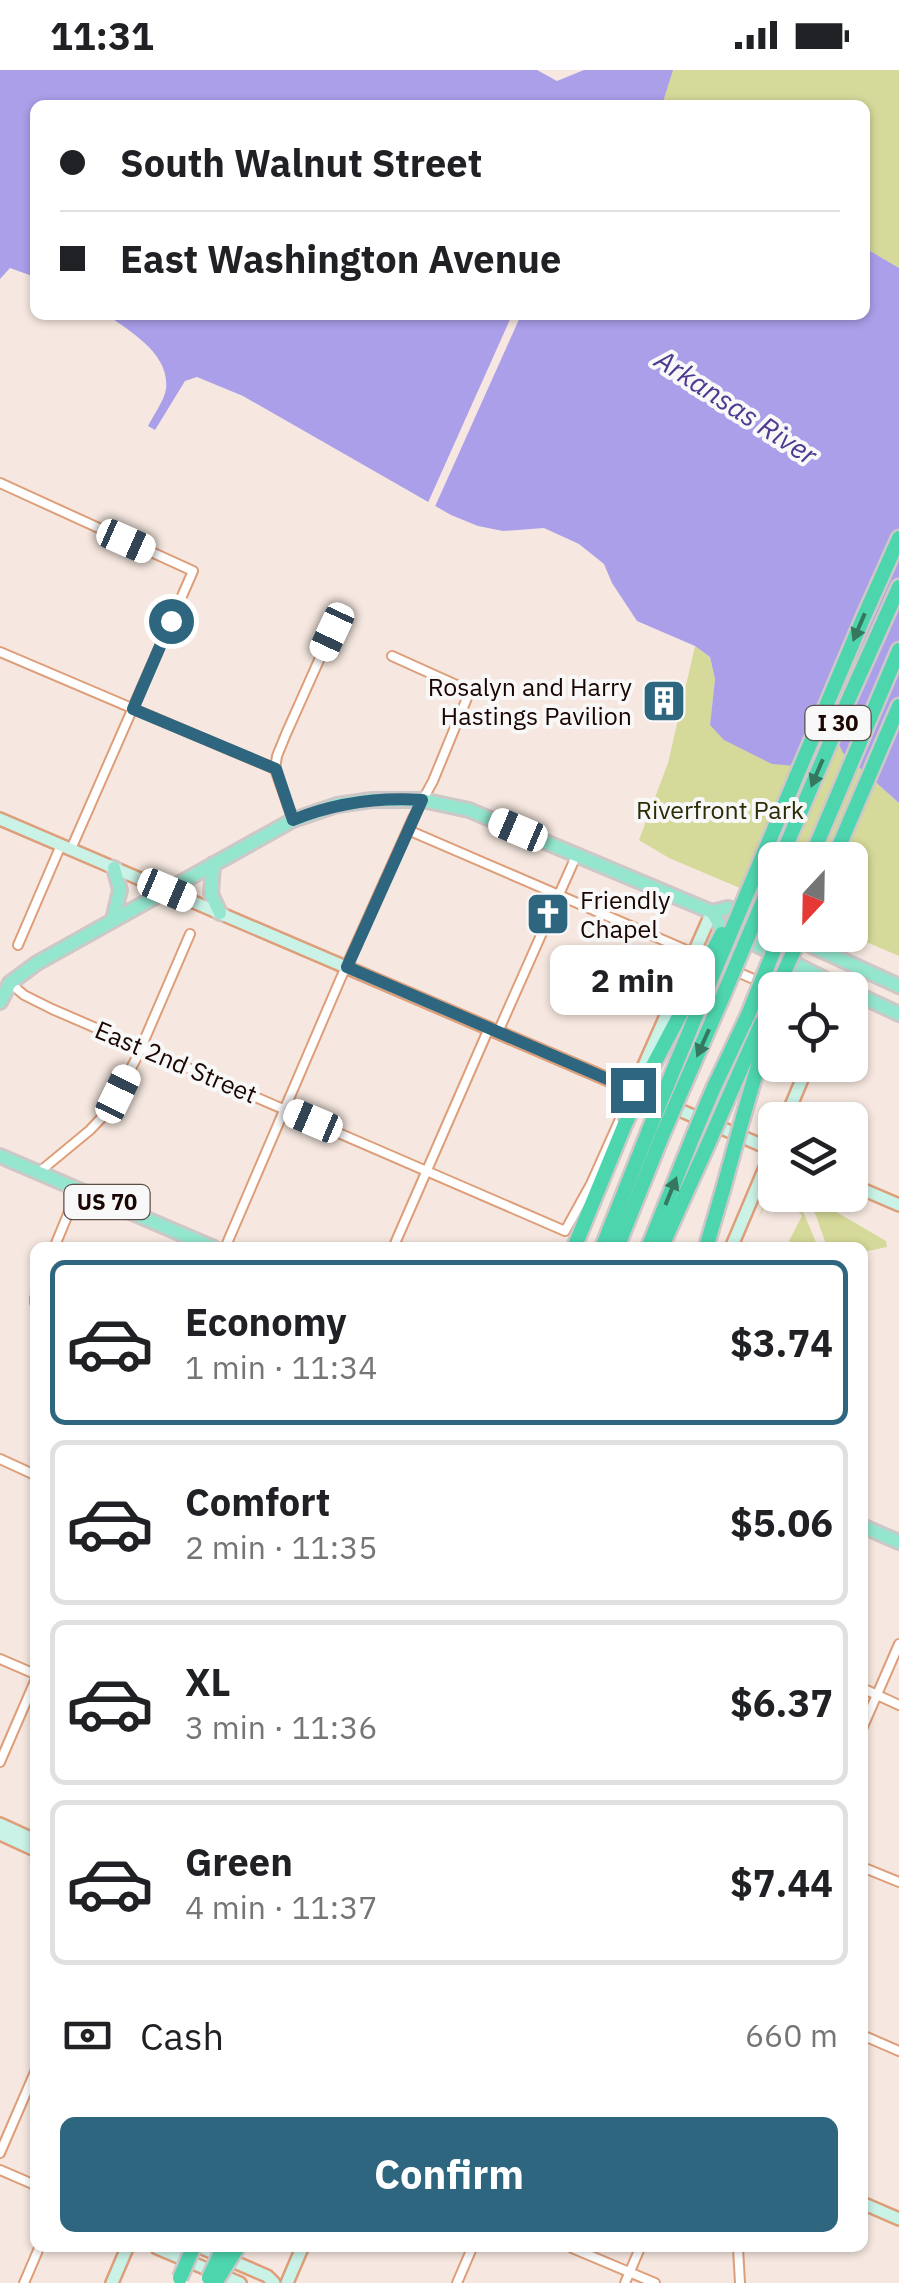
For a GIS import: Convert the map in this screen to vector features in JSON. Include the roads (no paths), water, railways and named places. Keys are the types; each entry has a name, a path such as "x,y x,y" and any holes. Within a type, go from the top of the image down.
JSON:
{"highway":[{"path":"576,1242 646,1077 698,993 764,853 899,538"},
{"name":"I 30","path":"788,842 899,588"},
{"name":"I 30","path":"818,842 899,650"},
{"path":"841,842 899,706"},
{"path":"605,1242 655,1133 686,1083 758,913"},
{"path":"619,1242 698,993"},
{"path":"650,1242 714,1086 758,1028"},
{"path":"664,1242 758,1033"},
{"path":"708,1242 744,1117 758,1049"},
{"path":"179,2281 192,2252"},
{"path":"207,2283 221,2252"},
{"path":"215,2283 235,2252"}],"main road":[{"path":"0,1002 5,984 113,920 293,820 354,802 422,800 479,814 712,912 728,908 758,923"},
{"path":"213,864 211,894 220,912"},
{"path":"113,920 120,890 114,868"},
{"path":"712,912 721,928 808,972"},
{"path":"825,952 899,986"},
{"path":"868,1001 899,1014"},
{"path":"868,1005 880,1006"},
{"name":"US 70","path":"0,1156 200,1242"},
{"path":"868,1529 899,1542"}],"street":[{"path":"0,483 194,571 133,709 18,945"},
{"path":"293,820 276,769 277,756 332,632"},
{"path":"0,652 276,769"},
{"path":"228,1242 467,698 467,691 392,656"},
{"path":"0,819 758,1142"},
{"path":"408,830 758,981"},
{"path":"397,1242 576,854"},
{"path":"633,1090 712,912"},
{"path":"38,1173 104,1116 117,1097 190,934"},
{"path":"847,972 848,962"},
{"name":"East 2nd Street","path":"5,984 52,1009 565,1231 591,1184 633,1090"},
{"path":"734,1242 758,1186"},
{"path":"56,1242 78,1190"},
{"path":"868,1192 899,1205"},
{"path":"0,1458 30,1472"},
{"path":"868,1715 899,1644"},
{"path":"0,1659 30,1675"},
{"path":"0,1762 30,1690"},
{"path":"868,1691 899,1705"},
{"path":"0,1824 30,1838"},
{"path":"0,1834 30,1848"},
{"path":"868,1869 899,1882"},
{"path":"868,2038 899,2051"},
{"path":"0,2153 30,2084"},
{"path":"0,2170 30,2183"},
{"path":"868,2206 899,2219"},
{"path":"24,2283 38,2252"},
{"path":"112,2283 125,2252"},
{"path":"166,2252 240,2283"},
{"path":"211,2252 267,2276 274,2283"},
{"path":"287,2283 300,2252"},
{"path":"457,2283 470,2252"},
{"path":"582,2252 655,2283"},
{"path":"625,2283 638,2252"},
{"path":"738,2252 740,2283"}],"water":[{"path":"0,70 537,70 557,81 584,70 673,70 664,100 30,100 30,275 10,268 0,279"},
{"name":"Arkansas River","path":"870,251 899,268 899,803 843,753 829,723 817,717 810,717 797,766 772,764 724,740 710,725 715,679 710,657 695,646 637,621 604,564 579,544 544,528 503,531 451,515 243,396 197,377 185,381 155,430 148,426 161,403 166,376 147,345 114,320 870,320"}],"place":[{"name":"Rosalyn and Harry Hastings Pavilion","path":"664,701"},
{"name":"Friendly Chapel","path":"548,914"}],"park label":[{"name":"Riverfront Park","path":"720,810"}]}
